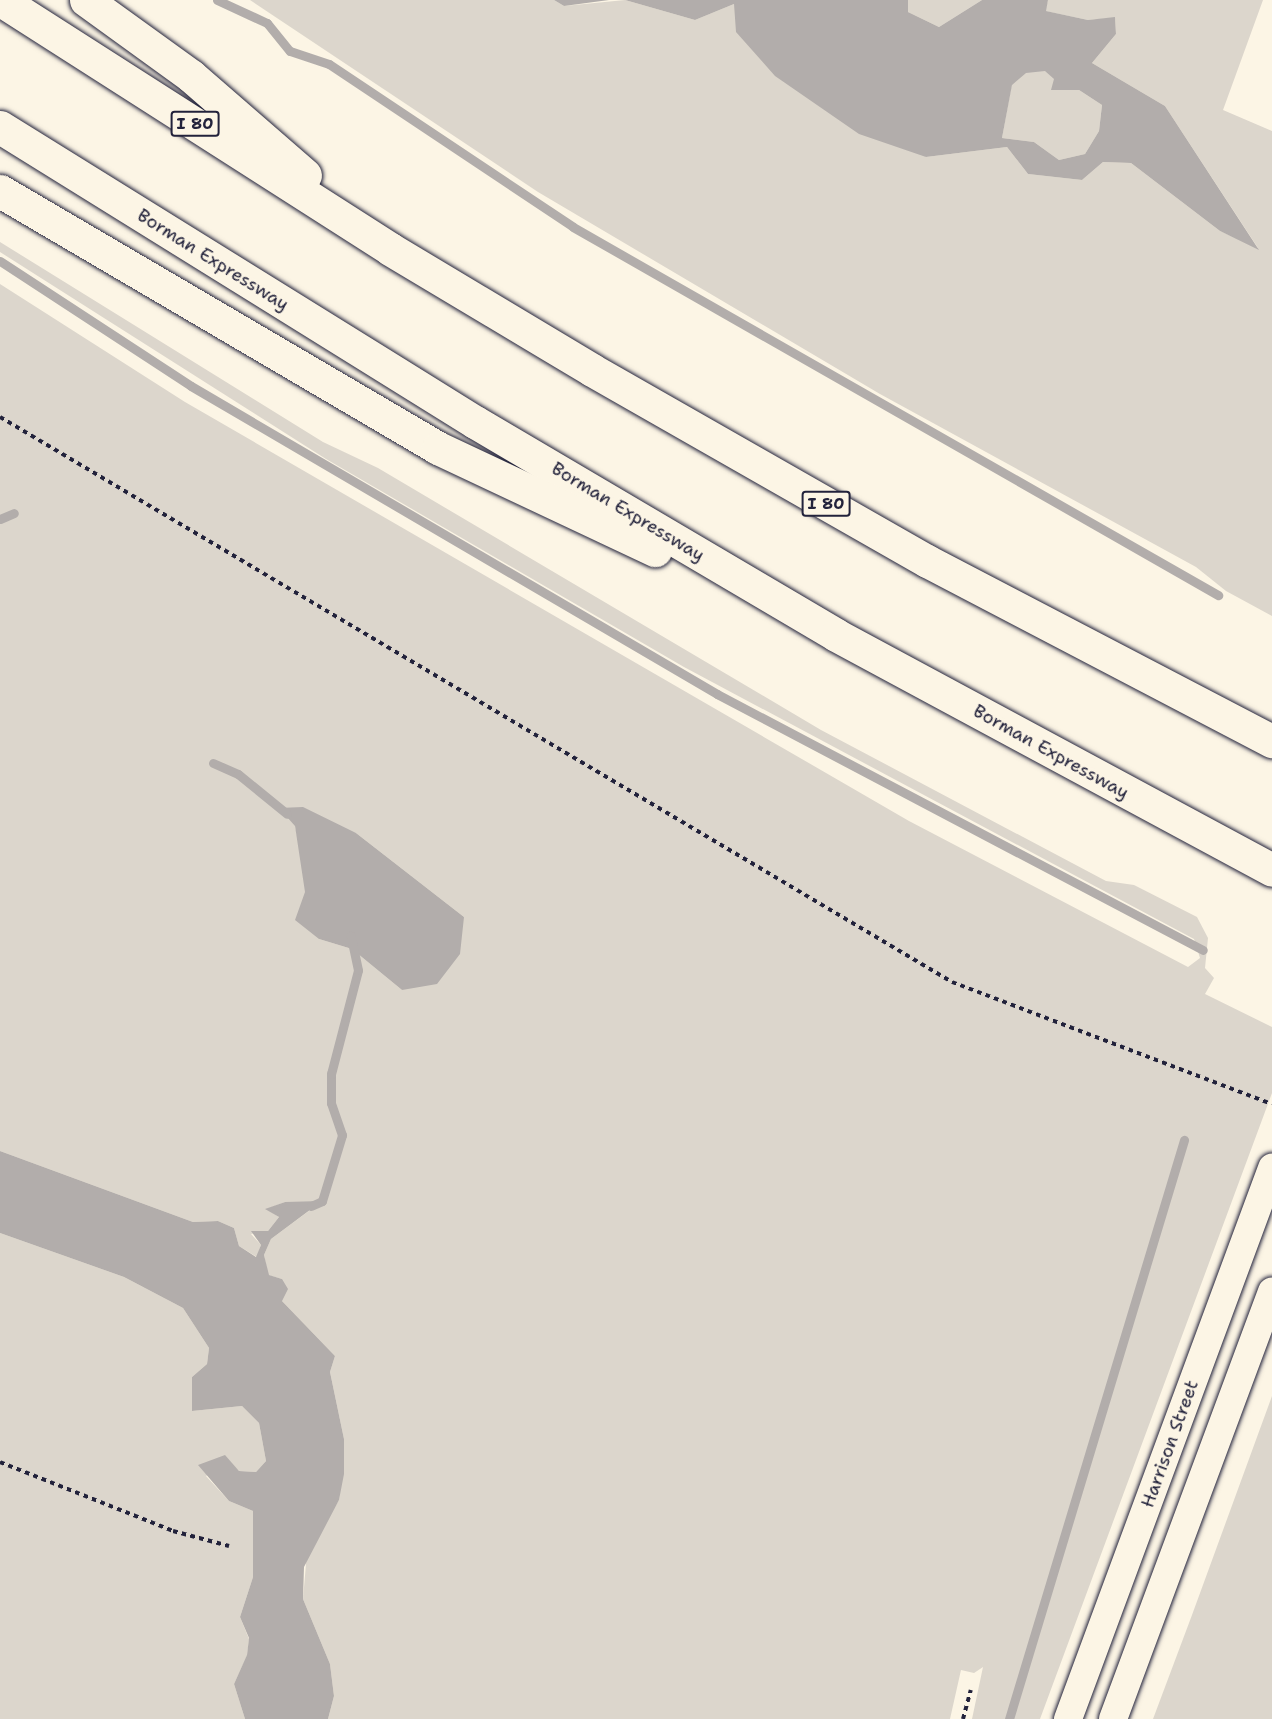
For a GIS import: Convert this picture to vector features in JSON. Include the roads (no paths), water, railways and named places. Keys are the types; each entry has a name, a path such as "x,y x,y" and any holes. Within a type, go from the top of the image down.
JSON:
{"highway":[{"name":"I 80","path":"1,0 390,249 927,561 1272,741"},
{"path":"86,0 191,76 390,249"},
{"name":"Borman Expressway","path":"0,127 475,422 836,635 1272,870"},
{"path":"0,191 438,448 836,635"}],"street":[{"name":"Harrison Street","path":"1068,1719 1272,1168"},
{"path":"1113,1719 1272,1292"}],"waterway":[{"path":"217,0 267,23 290,51 329,64 573,227 1218,595"},
{"path":"0,261 191,386 717,694 1203,950"},
{"path":"0,519 14,513"},
{"path":"213,763 238,774 287,814"},
{"path":"311,1206 322,1201 342,1135 331,1103 331,1074 358,970 351,936"},
{"path":"1009,1719 1184,1140"}]}
